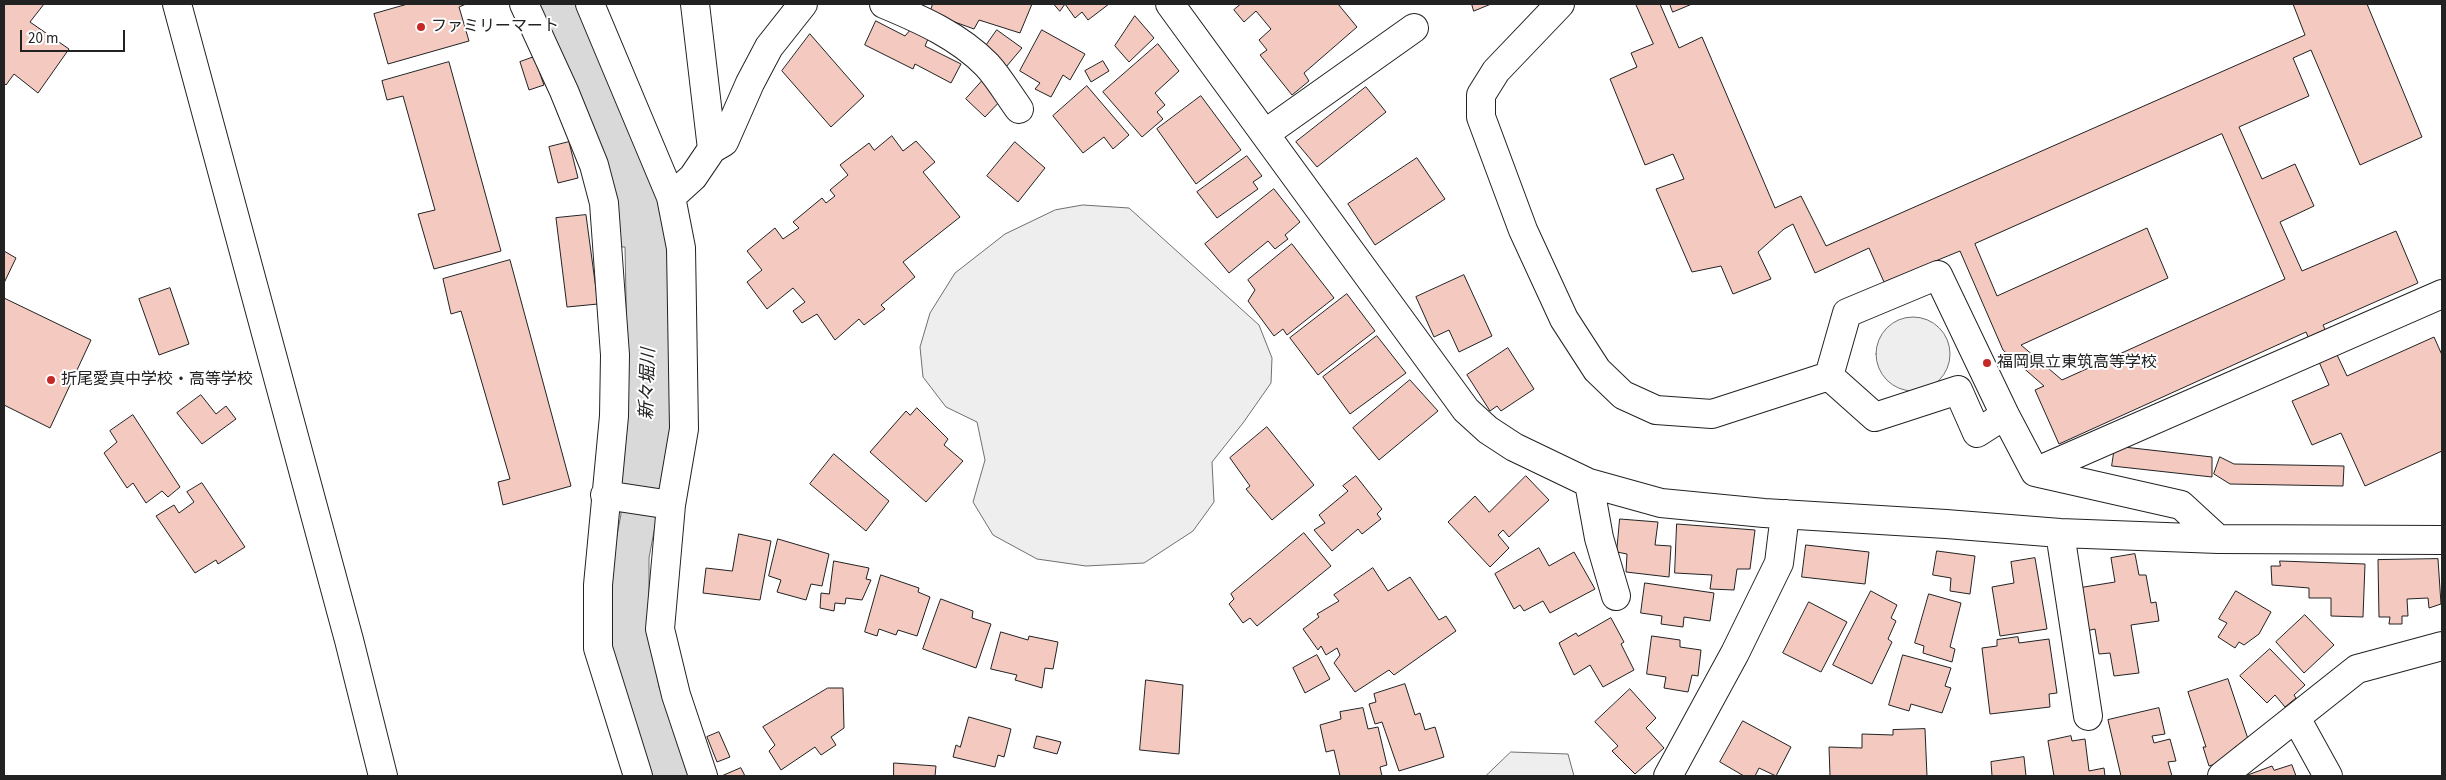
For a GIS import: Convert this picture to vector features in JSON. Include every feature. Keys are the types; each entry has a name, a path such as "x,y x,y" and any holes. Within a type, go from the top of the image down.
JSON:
{"street":[{"path":"176,4 346,631 383,776"},
{"path":"524,4 564,91 594,165 604,203 615,355 614,416 605,495 598,585 598,648 638,776"},
{"path":"590,4 672,197 681,248 684,429 671,505 660,629 676,695 703,776"},
{"path":"695,4 712,149"},
{"path":"672,197 693,177 712,149 724,142 750,83 769,48 803,4"},
{"path":"884,4 922,21 971,51 992,71 1019,108"},
{"path":"1170,4 1266,133 1466,410 1488,430 1514,447 1589,483 1661,503 1785,514 2060,533 2218,539 2442,540"},
{"path":"1560,4 1496,71 1481,95 1481,117 1523,230 1560,310 1597,370 1623,395 1656,410 1712,414 1829,376"},
{"path":"1266,133 1414,28"},
{"path":"1829,376 1848,313 1938,275 2005,416 2035,472 2181,505 2218,539"},
{"path":"2035,472 2442,294"},
{"path":"1829,376 1875,417 1958,390 1977,432 2005,416"},
{"path":"1589,483 1599,538 1616,596"},
{"path":"605,495 671,505"},
{"path":"1668,776 1736,653 1779,563 1785,514"},
{"path":"2060,533 2088,716"},
{"path":"2222,776 2357,669 2442,646"},
{"path":"2296,718 2328,776"}],"shaded area":[{"path":"1083,205 1129,208 1259,325 1272,358 1271,383 1243,423 1212,462 1214,502 1193,531 1144,563 1086,566 1037,559 993,535 973,502 985,460 977,422 946,407 923,377 920,347 930,313 955,273 1005,234 1055,210"},
{"path":"1906,317 1920,317 1934,323 1944,333 1950,347 1948,368 1934,385 1920,391 1906,391 1892,385 1882,375 1876,361 1876,347 1882,333 1892,323"},
{"path":"1511,752 1568,754 1574,776 1486,776"}],"water":[{"name":"新々堀川","path":"529,4 578,4 658,186 667,235 674,387 669,451 649,558 649,623 659,687 692,776 648,776 614,670 606,594 621,514 621,465 628,396 625,247 618,247"}],"building":[{"path":"4,4 44,4 30,22 69,49 38,93 14,74 6,85 4,83"},
{"name":"ファミリーマート","path":"408,4 466,4 459,7 469,41 388,64 374,14"},
{"path":"933,4 1032,4 1020,33 979,20 974,29 930,13"},
{"path":"1054,4 1065,4 1060,11"},
{"path":"1065,4 1109,4 1088,20 1082,12 1075,18"},
{"path":"1241,4 1338,4 1357,27 1304,73 1309,81 1292,95 1260,55 1267,50 1259,40 1271,29 1256,11 1244,22 1234,10"},
{"path":"1472,4 1491,4 1474,11"},
{"path":"1636,4 1660,4 1679,48 1702,37 1775,208 1801,196 1826,246 2305,35 2293,4 2367,4 2422,137 2360,165 2311,50 2293,58 2309,96 2239,127 2262,179 2295,164 2314,206 2280,222 2302,271 2396,231 2418,283 2323,325 2347,376 2434,337 2442,355 2442,451 2365,486 2341,433 2312,445 2292,401 2329,385 2306,332 2059,444 2035,390 2044,386 2003,350 1960,251 1884,282 1869,248 1815,273 1793,224 1784,229 1758,252 1771,279 1733,294 1721,266 1692,272 1656,189 1684,179 1673,154 1645,165 1610,79 1637,67 1631,53 1653,44","holes":["2222,134 2285,279 2062,380 2021,345 2168,278 2147,228 1997,296 1975,244"]},
{"path":"1670,4 1692,4 1673,12"},
{"path":"1135,16 1154,38 1129,62 1115,46"},
{"path":"876,21 905,36 911,29 928,39 925,46 961,64 951,83 915,64 913,69 865,45"},
{"path":"997,30 1022,48 1006,67 983,50"},
{"path":"1042,30 1085,54 1070,80 1063,75 1051,97 1035,89 1040,83 1020,71"},
{"path":"810,34 864,96 831,127 782,71"},
{"path":"1158,44 1179,71 1155,93 1165,105 1157,112 1163,119 1142,137 1103,92"},
{"path":"534,57 544,85 529,90 520,62"},
{"path":"1103,61 1109,71 1091,82 1085,71"},
{"path":"449,62 501,251 434,269 418,214 435,210 403,96 387,100 382,81"},
{"path":"983,80 1003,98 985,117 966,99"},
{"path":"1087,86 1129,135 1113,149 1104,137 1083,153 1053,116"},
{"path":"1366,87 1386,112 1317,167 1296,142"},
{"path":"1201,96 1241,150 1196,184 1157,129"},
{"path":"892,136 903,151 916,141 935,162 923,172 960,217 903,262 915,277 881,305 885,309 864,325 859,319 835,340 817,314 802,323 793,311 805,302 793,288 767,309 747,282 762,270 747,251 775,228 783,239 799,228 793,222 822,198 826,203 835,196 830,190 848,175 840,165 869,143 874,150"},
{"path":"569,142 578,178 558,183 549,147"},
{"path":"1015,142 1045,168 1018,202 987,176"},
{"path":"1247,156 1262,176 1253,182 1258,189 1217,218 1197,192"},
{"path":"1417,158 1445,199 1375,245 1348,204"},
{"path":"1274,189 1300,222 1285,235 1288,239 1275,249 1268,241 1229,273 1205,244"},
{"path":"586,215 598,304 567,307 556,218"},
{"path":"1292,244 1334,298 1287,335 1283,329 1274,336 1248,301 1255,290 1248,280"},
{"path":"4,251 16,258 4,283"},
{"path":"510,260 571,486 503,505 498,482 510,479 461,311 451,314 443,279"},
{"path":"1464,275 1492,336 1459,352 1449,330 1434,337 1416,297"},
{"path":"170,288 189,344 159,355 139,299"},
{"path":"1347,294 1375,331 1318,375 1290,338"},
{"path":"4,298 91,340 50,428 4,405"},
{"path":"1377,336 1406,373 1350,414 1323,377"},
{"path":"1508,348 1534,389 1501,411 1497,406 1490,411 1467,375"},
{"path":"1410,380 1438,411 1379,460 1353,428"},
{"path":"201,395 216,414 226,406 236,419 202,444 177,413"},
{"path":"917,408 948,439 944,445 963,461 926,502 870,452 906,411 910,415"},
{"path":"133,415 180,487 168,497 162,491 146,503 133,483 127,488 104,453 117,442 110,431"},
{"path":"1267,427 1314,485 1272,520 1246,489 1250,486 1230,458"},
{"path":"2115,446 2212,457 2212,477 2112,466"},
{"path":"834,454 889,501 866,531 810,484"},
{"path":"2220,457 2234,464 2344,466 2343,486 2230,484 2214,474"},
{"path":"1356,476 1382,509 1377,514 1381,519 1362,534 1358,529 1332,551 1314,530 1325,523 1319,515 1348,491 1343,486"},
{"path":"1526,476 1549,500 1509,537 1503,530 1498,535 1509,548 1490,567 1448,522 1475,496 1489,512"},
{"path":"202,483 245,547 218,564 216,560 195,573 156,516 174,505 179,513 194,502 187,492"},
{"path":"1620,519 1658,522 1655,545 1671,546 1669,577 1626,572 1627,554 1617,552"},
{"path":"1677,524 1755,530 1750,569 1737,569 1734,590 1710,589 1712,575 1675,573"},
{"path":"1304,533 1331,566 1257,626 1250,618 1243,623 1229,604 1234,599 1231,594"},
{"path":"739,534 771,541 760,600 703,593 706,568 732,571"},
{"path":"778,539 829,554 822,586 811,584 806,600 777,592 781,580 769,576"},
{"path":"1806,545 1869,552 1865,584 1802,577"},
{"path":"1539,548 1549,566 1574,552 1595,589 1550,613 1543,601 1524,611 1520,605 1514,609 1495,574"},
{"path":"1937,551 1975,556 1970,594 1950,591 1951,578 1933,575"},
{"path":"2135,554 2139,575 2146,575 2151,603 2156,602 2159,621 2131,625 2139,673 2114,676 2110,653 2099,654 2095,629 2086,631 2078,588 2115,582 2111,558"},
{"path":"2035,558 2047,629 2000,636 1992,587 2014,583 2011,562"},
{"path":"2438,559 2441,604 2429,608 2428,598 2407,599 2408,616 2402,616 2402,624 2389,624 2390,617 2379,617 2378,560"},
{"path":"834,561 869,568 866,579 871,580 862,600 846,598 845,604 835,603 834,611 820,608 821,593 829,594"},
{"path":"2280,561 2365,564 2363,617 2331,616 2331,598 2309,598 2309,588 2272,585 2271,566 2280,566"},
{"path":"1373,568 1388,591 1410,577 1439,620 1446,616 1456,631 1394,675 1389,670 1355,692 1334,663 1340,655 1337,648 1326,655 1321,646 1318,650 1303,629 1319,617 1317,614 1339,601 1334,595"},
{"path":"881,575 919,588 918,592 930,597 917,636 898,630 896,635 879,629 877,636 865,632"},
{"path":"1645,583 1714,593 1710,621 1684,617 1683,627 1661,624 1662,616 1641,613"},
{"path":"1871,591 1897,605 1891,618 1896,621 1888,639 1892,642 1872,684 1833,665"},
{"path":"2236,591 2271,612 2259,634 2244,645 2239,642 2235,648 2218,637 2227,623 2219,619"},
{"path":"1929,594 1961,603 1950,647 1955,649 1952,662 1923,653 1924,646 1915,643"},
{"path":"941,599 973,611 972,618 991,624 976,668 923,649"},
{"path":"1809,602 1847,622 1821,672 1783,653"},
{"path":"2305,615 2334,645 2304,673 2276,642"},
{"path":"1611,618 1624,642 1621,644 1634,670 1603,687 1590,665 1574,675 1559,643 1576,633 1578,636"},
{"path":"1001,632 1028,640 1029,636 1058,642 1053,669 1045,668 1042,688 1015,680 1017,675 991,669"},
{"path":"1652,636 1680,640 1680,647 1701,650 1698,676 1692,675 1688,692 1664,688 1666,677 1647,674"},
{"path":"2018,637 2019,643 2049,639 2057,693 2049,694 2050,707 1990,714 1982,648 1997,646 1997,640"},
{"path":"2270,649 2305,685 2294,695 2296,698 2285,707 2275,695 2267,703 2240,676"},
{"path":"1317,655 1330,679 1305,693 1293,668"},
{"path":"1903,655 1951,668 1945,686 1951,688 1942,713 1911,704 1909,711 1889,705"},
{"path":"2228,679 2249,742 2235,747 2238,757 2209,766 2203,747 2206,747 2188,692"},
{"path":"1146,680 1183,685 1179,754 1140,750"},
{"path":"1405,684 1415,715 1420,713 1425,730 1435,727 1444,757 1399,771 1382,722 1375,724 1369,704 1376,702 1374,694"},
{"path":"828,688 843,688 844,728 831,737 836,745 821,755 815,747 781,770 769,751 775,745 763,727"},
{"path":"1630,689 1656,718 1646,728 1664,748 1635,774 1612,751 1618,746 1595,722"},
{"path":"1363,708 1368,729 1378,727 1387,765 1380,767 1382,776 1340,776 1334,750 1326,752 1320,725 1341,719 1340,712"},
{"path":"2159,708 2165,734 2152,736 2154,743 2170,739 2176,761 2168,762 2172,776 2121,776 2108,720"},
{"path":"969,717 1011,729 1004,757 998,755 995,767 953,757 956,745 960,747"},
{"path":"1743,721 1791,747 1776,776 1759,768 1755,776 1744,776 1720,762"},
{"path":"1925,729 1927,776 1830,776 1829,747 1862,748 1862,734 1893,735 1893,730"},
{"path":"719,732 730,757 717,762 707,737"},
{"path":"1037,736 1061,742 1057,754 1034,748"},
{"path":"2071,736 2072,741 2085,739 2089,771 2104,768 2105,776 2054,776 2048,741"},
{"path":"2024,757 2026,776 1992,776 1991,762"},
{"path":"894,763 936,766 935,776 894,776"},
{"path":"2292,765 2296,776 2245,776 2272,766 2274,770"},
{"path":"741,768 745,776 722,776"}],"place":[{"name":"ファミリーマート","path":"421,27"},
{"name":"福岡県立東筑高等学校","path":"1987,363"},
{"name":"折尾愛真中学校・高等学校","path":"51,380"}]}
